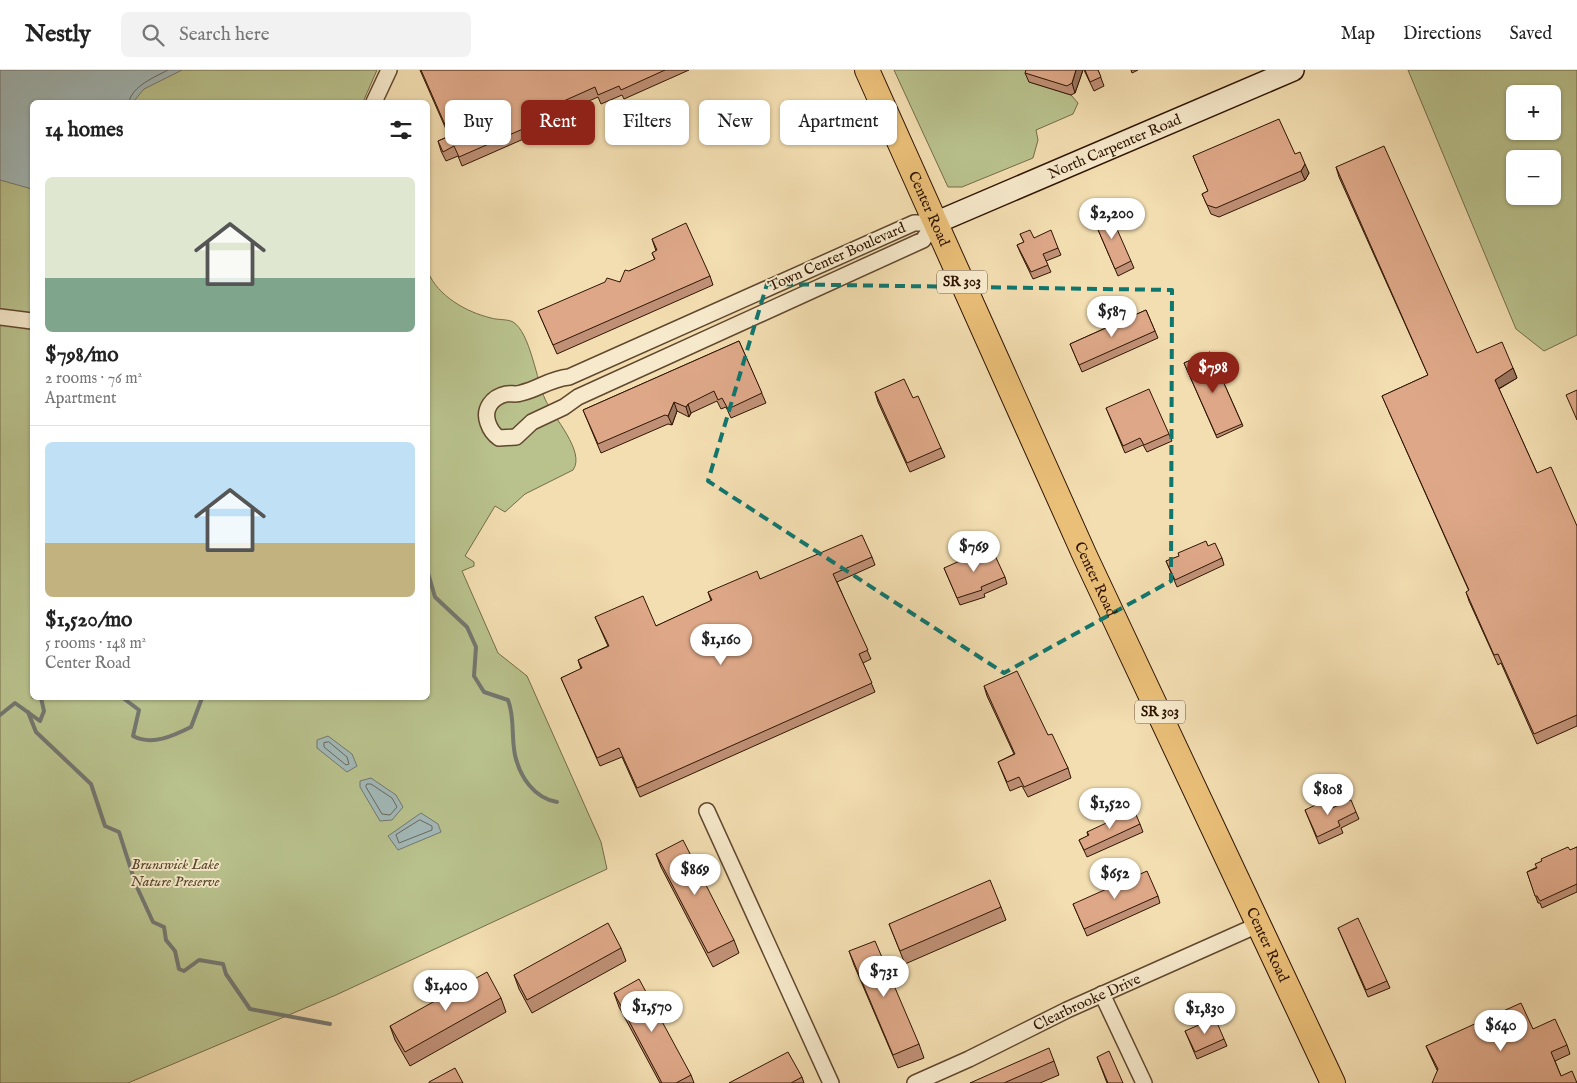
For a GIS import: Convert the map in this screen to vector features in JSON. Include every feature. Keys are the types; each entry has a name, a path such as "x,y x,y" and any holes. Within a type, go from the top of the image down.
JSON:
{"main road":[{"name":"Center Road","path":"867,70 1085,556 1260,924 1333,1083"}],"street":[{"path":"375,100 389,70"},
{"name":"North Carpenter Road","path":"935,223 1293,70"},
{"name":"Town Center Boulevard","path":"914,223 935,223 923,240 917,244 578,397 564,407 532,422 516,437 500,438 489,426 486,409 491,401 499,396 521,394 552,379 569,377 914,223"},
{"path":"0,317 30,321"},
{"path":"707,811 831,1083"},
{"name":"Clearbrooke Drive","path":"915,1083 969,1059 1102,994 1260,924"},
{"path":"1102,994 1144,1083"}],"highlighted area":[{"path":"767,284 1172,290 1171,581 1004,673 708,481"}],"green space":[{"name":"Brunswick Lake Nature Preserve","path":"0,70 377,70 364,100 30,100 30,700 430,700 430,276 446,296 454,302 472,312 493,319 511,321 519,327 528,346 545,399 567,434 575,454 576,463 573,470 525,494 505,512 495,506 465,556 474,562 474,566 462,571 498,653 527,676 601,842 607,869 336,995 128,1083 0,1083"},
{"path":"894,70 1032,70 1029,82 1071,95 1078,103 1073,114 1036,130 1038,140 1033,158 962,187 948,187"},
{"path":"1408,70 1577,70 1577,335 1544,351 1516,329"}],"water":[{"path":"0,70 182,70 144,89 135,100 30,100 30,188 0,180"},
{"path":"328,736 352,754 357,766 347,772 317,748 317,740"},
{"path":"371,778 396,795 403,807 392,820 380,821 360,787 360,781"},
{"path":"421,813 438,824 441,832 398,850 388,836"}],"building":[{"path":"421,70 665,70 621,90 619,86 598,95 595,87 566,100 521,100 521,130 511,134 511,100 445,100 445,125"},
{"path":"1026,70 1076,70 1072,83 1067,86 1025,73"},
{"path":"1085,70 1098,70 1101,77 1090,82"},
{"path":"1279,119 1295,154 1300,152 1305,164 1301,171 1216,208 1207,205 1202,194 1208,191 1193,156"},
{"path":"445,138 445,145 486,145 459,157 454,146 443,152 438,141"},
{"path":"1384,146 1477,353 1502,342 1513,368 1495,380 1537,473 1551,467 1577,526 1577,715 1534,734 1498,654 1494,655 1466,592 1469,590 1382,396 1428,375 1336,167"},
{"path":"1109,211 1131,261 1115,269 1093,218"},
{"path":"686,223 710,276 553,345 538,311 605,282 607,278 620,282 625,270 629,271 655,259 652,253 657,250 652,239"},
{"path":"1030,230 1034,238 1051,230 1058,248 1043,254 1048,265 1031,272 1017,245 1024,242 1020,234"},
{"path":"1146,310 1155,331 1079,365 1070,344"},
{"path":"739,341 762,393 728,409 722,398 718,400 714,391 688,404 686,407 674,402 668,416 665,415 598,444 583,410"},
{"path":"1210,352 1242,424 1216,435 1184,363"},
{"path":"904,379 913,398 918,396 941,448 907,463 875,392"},
{"path":"1149,389 1169,434 1144,445 1140,438 1123,446 1106,408"},
{"path":"1577,390 1577,420 1566,395"},
{"path":"862,535 872,557 833,574 868,650 859,654 872,683 637,788 619,748 597,758 561,678 582,668 578,660 609,646 595,617 643,596 656,626 712,600 708,592 757,571 760,579"},
{"path":"1206,541 1208,546 1215,543 1222,558 1175,580 1166,561 1179,556 1178,553"},
{"path":"991,547 1005,577 981,587 982,590 957,598 944,568"},
{"path":"1017,671 1048,735 1052,734 1068,768 1024,787 1019,777 1007,782 998,762 1015,754 984,686"},
{"path":"1328,799 1332,808 1351,800 1356,812 1338,821 1340,826 1317,837 1305,810"},
{"path":"1134,810 1140,824 1084,850 1079,840 1089,835 1087,832"},
{"path":"683,840 734,940 708,953 656,854"},
{"path":"1568,847 1570,850 1577,847 1577,884 1540,901 1535,896 1527,872 1537,868 1535,864 1542,861 1541,859"},
{"path":"1147,871 1158,896 1084,929 1073,904"},
{"path":"990,880 1001,907 900,951 889,924"},
{"path":"1358,918 1387,981 1366,990 1338,928"},
{"path":"608,923 621,948 527,1000 514,975"},
{"path":"875,941 919,1044 893,1055 849,951"},
{"path":"487,972 501,998 405,1052 390,1026"},
{"path":"639,979 691,1075 676,1083 662,1083 614,993"},
{"path":"1521,1003 1533,1029 1555,1019 1567,1045 1551,1052 1561,1076 1572,1071 1577,1083 1432,1083 1438,1069 1426,1046"},
{"path":"1215,1018 1224,1039 1195,1052 1185,1031"},
{"path":"1049,1048 1054,1061 1004,1083 970,1083"},
{"path":"1109,1051 1123,1083 1108,1083 1097,1057"},
{"path":"788,1052 802,1077 791,1083 729,1083"},
{"path":"455,1068 463,1083 429,1083 429,1082"}],"waterway":[{"path":"430,580 435,597 467,627 476,647 474,676 484,692 508,700 515,755 524,778 541,796 557,802"},
{"path":"0,715 15,703 40,721 44,711 41,700"},
{"path":"126,700 139,710 133,736 148,740 162,739 191,727 201,700"},
{"path":"28,712 36,732 91,784 105,826 119,832 136,885 153,922 164,927 166,940 175,951 179,969 184,971 199,960 223,964 226,974 250,1009 330,1024"}]}
